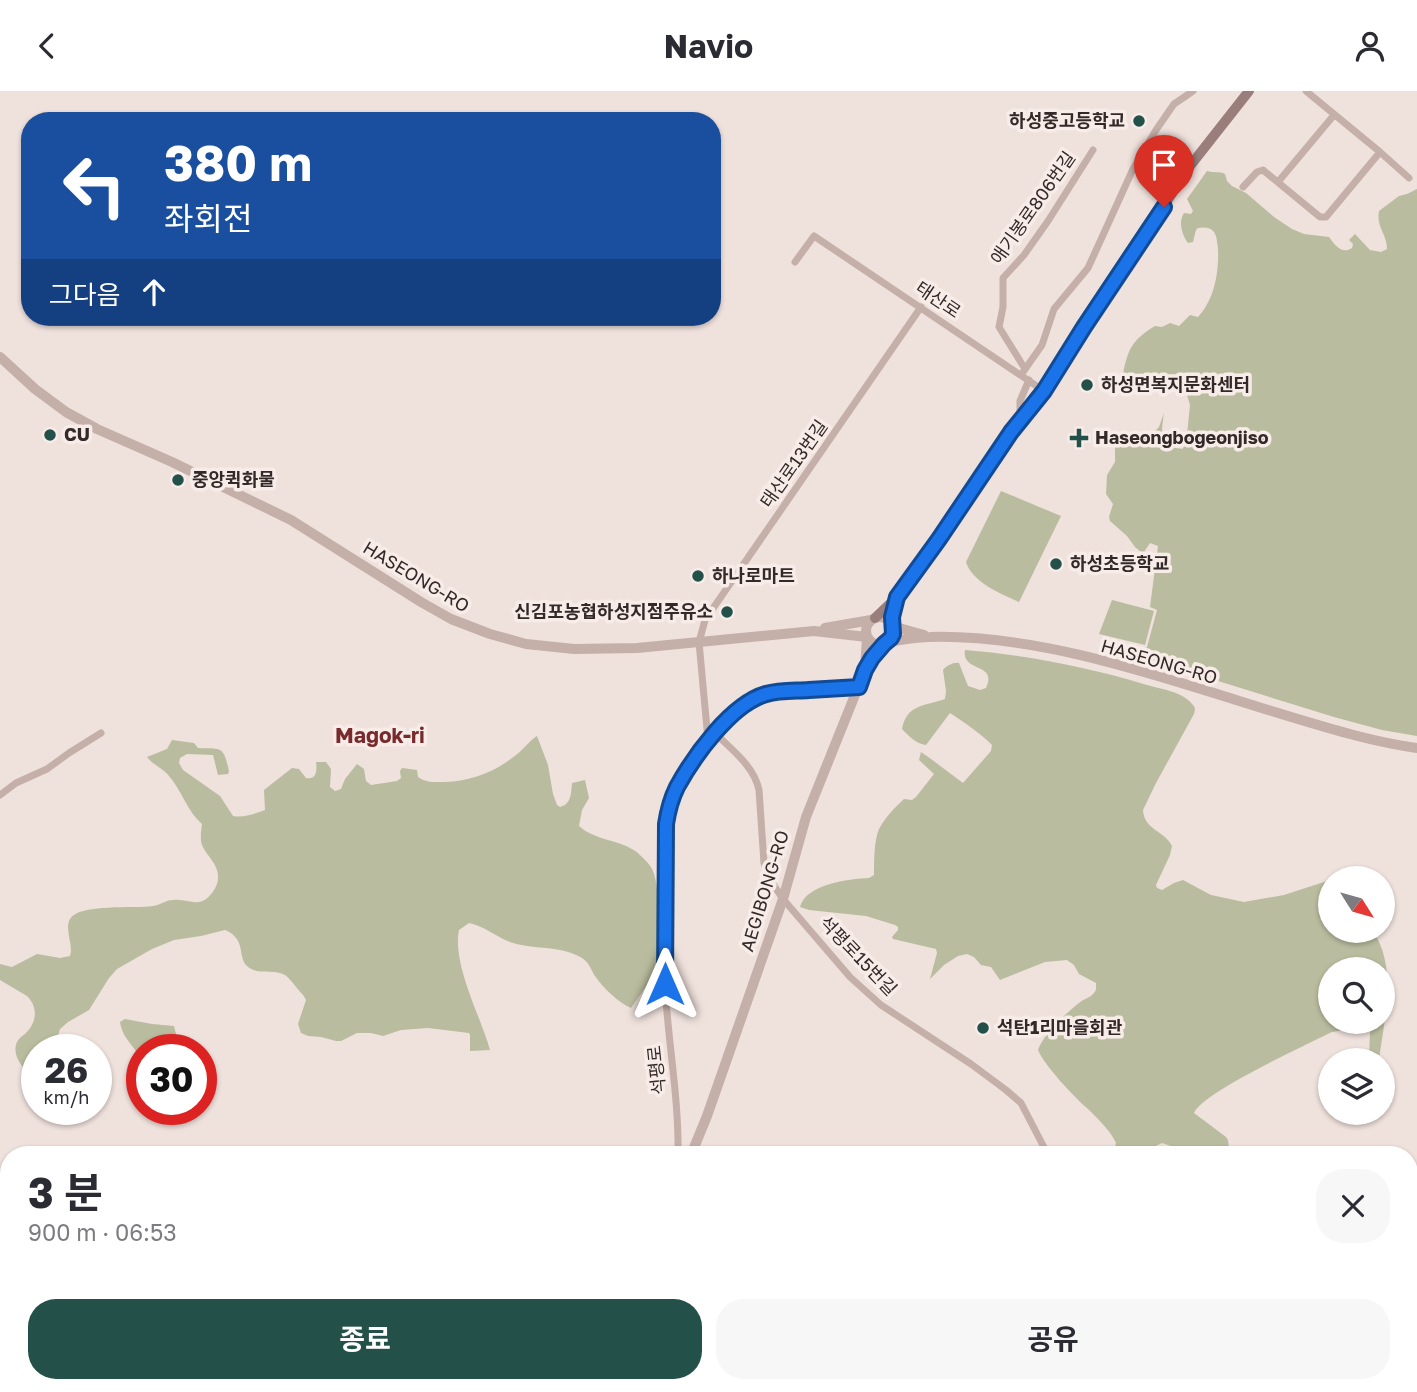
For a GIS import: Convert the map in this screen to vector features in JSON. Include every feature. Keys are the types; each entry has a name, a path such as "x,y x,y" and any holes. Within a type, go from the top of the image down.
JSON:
{"main road":[{"path":"873,619 897,597 1020,421 1044,391 1190,166 1249,91"},
{"path":"892,626 897,597"}],"street":[{"path":"1023,372 1042,345 1054,309 1088,268 1139,159 1169,110 1193,91"},
{"path":"1306,91 1409,178"},
{"path":"1278,182 1334,115"},
{"name":"애기봉로806번길","path":"999,327 1003,307 1003,278 1042,230 1093,150"},
{"path":"1243,187 1259,170 1265,172 1320,217 1326,217 1380,152"},
{"name":"태산로","path":"795,263 814,236 1023,372"},
{"name":"태산로13번길","path":"699,642 705,620 921,307"},
{"name":"태산로","path":"999,327 1023,372 1044,391"},
{"name":"HASEONG-RO","path":"0,357 35,389 66,412 291,520 421,602 470,628 556,648 637,648 814,631 867,637"},
{"path":"1020,421 1020,401 1029,380"},
{"path":"873,619 866,628 867,637 874,644 886,643"},
{"path":"814,631 873,619 887,619 893,634 865,670"},
{"path":"892,626 931,637"},
{"name":"AEGIBONG-RO","path":"695,1146 783,899 806,817 865,670 867,637"},
{"name":"HASEONG-RO","path":"886,643 931,637 966,638 1069,652 1359,737 1417,748"},
{"path":"699,642 708,740"},
{"name":"석평로","path":"678,1146 678,1109 665,984 666,824 669,807 677,788 708,740 755,698 779,692 859,687"},
{"path":"0,795 16,783 47,769 101,733"},
{"name":"석평로15번길","path":"715,733 751,769 757,780 764,863 771,881 783,899 850,977 880,1005 971,1064 1021,1103 1043,1146"}],"green space":[{"path":"1207,171 1225,174 1232,186 1246,193 1292,229 1304,234 1329,237 1339,248 1345,250 1352,248 1353,244 1349,240 1355,234 1370,250 1381,252 1387,249 1379,222 1379,211 1399,196 1417,189 1417,736 1334,717 1144,658 1157,610 1150,607 1158,546 1150,543 1144,552 1141,552 1110,521 1113,504 1106,494 1107,475 1115,462 1115,442 1126,442 1132,432 1152,434 1159,427 1164,413 1164,444 1182,449 1186,445 1190,405 1187,395 1123,374 1129,352 1141,336 1155,326 1162,327 1170,323 1179,326 1190,315 1198,317 1212,293 1218,266 1215,234 1209,228 1198,228 1193,242 1188,243 1181,224 1184,213 1191,214 1193,211 1187,199"},
{"path":"1001,491 1061,516 1019,602 974,576 966,562"},
{"path":"1112,600 1154,611 1145,645 1099,634"},
{"path":"965,650 1011,655 1102,673 1165,690 1188,700 1195,708 1194,714 1143,810 1147,822 1172,846 1157,888 1162,890 1183,880 1211,895 1244,902 1284,895 1318,884 1318,943 1379,943 1381,946 1384,957 1318,957 1318,1034 1328,1034 1216,1093 1194,1113 1226,1137 1229,1146 1171,1146 1162,1143 1156,1146 1115,1146 1116,1143 1100,1121 1060,1081 1038,1050 1068,1012 1096,990 1096,983 1079,974 1067,960 1045,962 1000,980 991,967 981,965 967,954 944,965 930,979 936,949 893,939 898,930 895,925 866,916 800,907 810,893 819,888 874,875 875,845 881,825 904,799 912,800 916,797 934,774 919,760 921,752 963,783 991,751 992,745 950,713 926,745 910,737 902,729 904,721 913,710 945,699 943,670 950,665 959,663 968,686 980,690 986,688 988,680 984,671 968,662"},
{"path":"537,736 548,765 557,805 560,807 569,800 572,783 585,780 589,798 582,810 579,826 592,835 631,848 651,867 660,917 658,957 651,977 631,1008 606,990 582,958 557,949 513,943 469,923 459,930 460,958 468,990 490,1050 470,1051 469,1033 428,1028 401,1030 383,1036 357,1033 341,1041 308,1036 301,1033 298,1024 306,1000 303,995 285,975 256,971 247,966 236,938 225,930 174,940 152,949 117,969 89,1010 68,1022 58,1034 25,1034 33,1023 35,1014 31,1000 0,980 0,964 12,967 37,954 60,958 70,956 68,923 75,914 96,909 153,906 173,900 198,902 207,898 216,886 217,869 201,843 202,824 169,776 147,757 167,749 172,740 194,743 198,748 217,749 223,753 228,774 218,775 213,755 187,754 180,758 179,763 183,770 220,796 233,816 241,816 265,810 264,790 292,768 299,769 306,778 310,778 316,774 316,762 326,762 331,769 330,787 335,791 341,789 357,764 364,769 366,781 371,785 397,781 401,778 402,768 417,770 418,777 427,781 455,781 483,775 500,766 519,753"},
{"path":"125,1019 174,1026 176,1034 126,1034 126,1037 120,1022"},
{"path":"1370,1034 1383,1034 1381,1048 1369,1048"},
{"path":"21,1037 21,1065 16,1054"}],"place":[{"name":"하성중고등학교","path":"1139,121"},
{"name":"하성면복지문화센터","path":"1087,385"},
{"name":"CU","path":"50,435"},
{"name":"Haseongbogeonjiso","path":"1079,438"},
{"name":"중앙퀵화물","path":"178,480"},
{"name":"하성초등학교","path":"1056,564"},
{"name":"하나로마트","path":"698,576"},
{"name":"신김포농협하성지점주유소","path":"727,612"},
{"name":"석탄1리마을회관","path":"983,1028"}],"district":[{"name":"Magok-ri","path":"380,736"}],"route":[{"path":"665,984 666,824 677,788 694,760 724,723 755,698 779,692 859,687 872,658 893,634 892,617 897,597 1011,432 1044,391 1164,207"}]}
